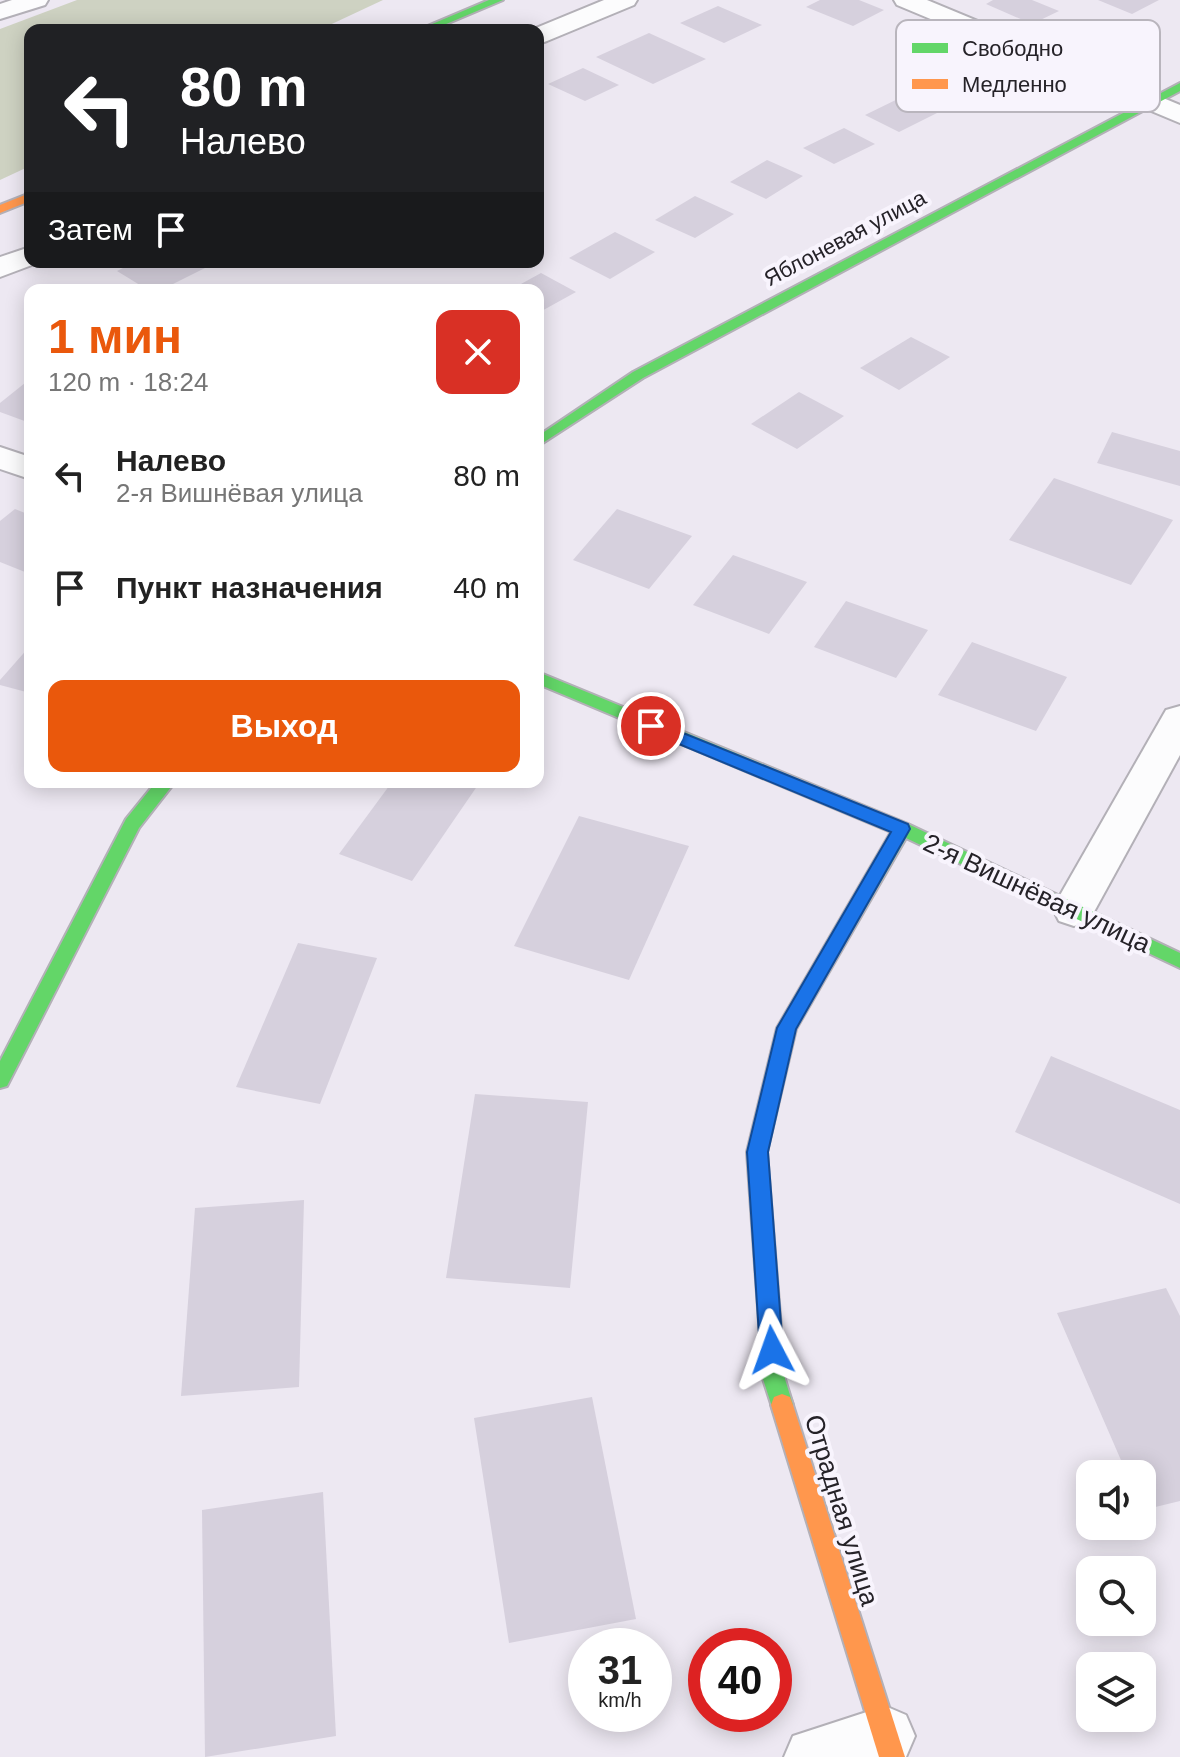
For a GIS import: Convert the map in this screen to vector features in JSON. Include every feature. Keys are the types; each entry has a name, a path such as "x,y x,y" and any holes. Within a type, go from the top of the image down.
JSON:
{"street":[{"path":"0,12 36,0"},
{"path":"438,24 498,0"},
{"path":"544,34 625,0"},
{"path":"906,0 953,20"},
{"name":"Яблоневая улица","path":"1160,97 1180,86"},
{"path":"1160,108 1180,115"},
{"name":"Яблоневая улица","path":"544,438 638,375 1131,112"},
{"path":"0,209 24,199"},
{"path":"0,268 24,258"},
{"path":"0,457 24,467"},
{"name":"2-я Вишнёвая улица","path":"544,680 902,829 1180,961"},
{"path":"1074,909 1180,720"},
{"path":"0,1080 132,824 161,788"},
{"name":"Отрадная улица","path":"888,1747 774,1379 757,1152 787,1028 902,829"},
{"path":"814,1757 888,1747"}],"green space":[{"path":"77,0 383,0 332,24 24,24 24,169 0,180 0,29"}],"building":[{"path":"820,0 859,0 884,10 853,26 806,7"},
{"path":"993,0 1032,0 1059,11 1040,20 1023,20 986,4"},
{"path":"1098,0 1159,0 1132,14"},
{"path":"718,6 762,25 724,43 680,23"},
{"path":"649,33 706,59 653,84 596,57"},
{"path":"583,68 619,85 585,101 548,84"},
{"path":"896,100 896,112 939,112 899,132 865,115"},
{"path":"844,128 875,144 834,164 803,148"},
{"path":"767,160 803,176 766,199 730,182"},
{"path":"695,196 734,214 695,238 655,220"},
{"path":"615,232 655,252 610,279 569,258"},
{"path":"123,268 205,268 173,284 138,284 117,271"},
{"path":"541,273 576,292 544,310 544,284 521,284"},
{"path":"911,337 950,357 899,390 860,368"},
{"path":"24,384 24,421 0,412 0,403"},
{"path":"799,392 844,416 797,449 751,424"},
{"path":"1112,432 1180,451 1180,486 1097,463"},
{"path":"1054,478 1173,520 1131,585 1009,540"},
{"path":"15,509 24,513 24,572 0,562 0,521"},
{"path":"617,509 692,536 649,589 573,560"},
{"path":"733,555 807,582 769,634 693,605"},
{"path":"846,601 928,630 896,678 814,647"},
{"path":"972,642 1067,677 1036,731 938,695"},
{"path":"24,653 24,691 0,685 0,680"},
{"path":"388,788 476,788 412,881 339,854"},
{"path":"579,816 689,846 629,980 514,946"},
{"path":"298,943 377,958 320,1104 236,1087"},
{"path":"1051,1056 1180,1110 1180,1204 1015,1132"},
{"path":"475,1094 588,1102 570,1288 446,1278"},
{"path":"304,1200 299,1387 181,1396 195,1208"},
{"path":"1166,1288 1180,1316 1180,1501 1156,1507 1156,1460 1121,1460 1057,1313"},
{"path":"592,1397 636,1619 588,1628 568,1628 568,1632 509,1643 474,1418"},
{"path":"323,1492 336,1736 205,1757 202,1510"}],"traffic: fast":[{"path":"438,24 498,0"},
{"path":"1160,97 1180,86"},
{"path":"544,438 638,375 1131,112"},
{"path":"544,680 902,829 1180,961"},
{"path":"0,1080 132,824 161,788"},
{"path":"782,1405 774,1379 757,1152 787,1028 902,829"}],"traffic: slow":[{"path":"0,209 24,199"},
{"path":"782,1405 892,1757"}],"route":[{"path":"651,726 902,829 787,1028 757,1152 772,1350"}]}
